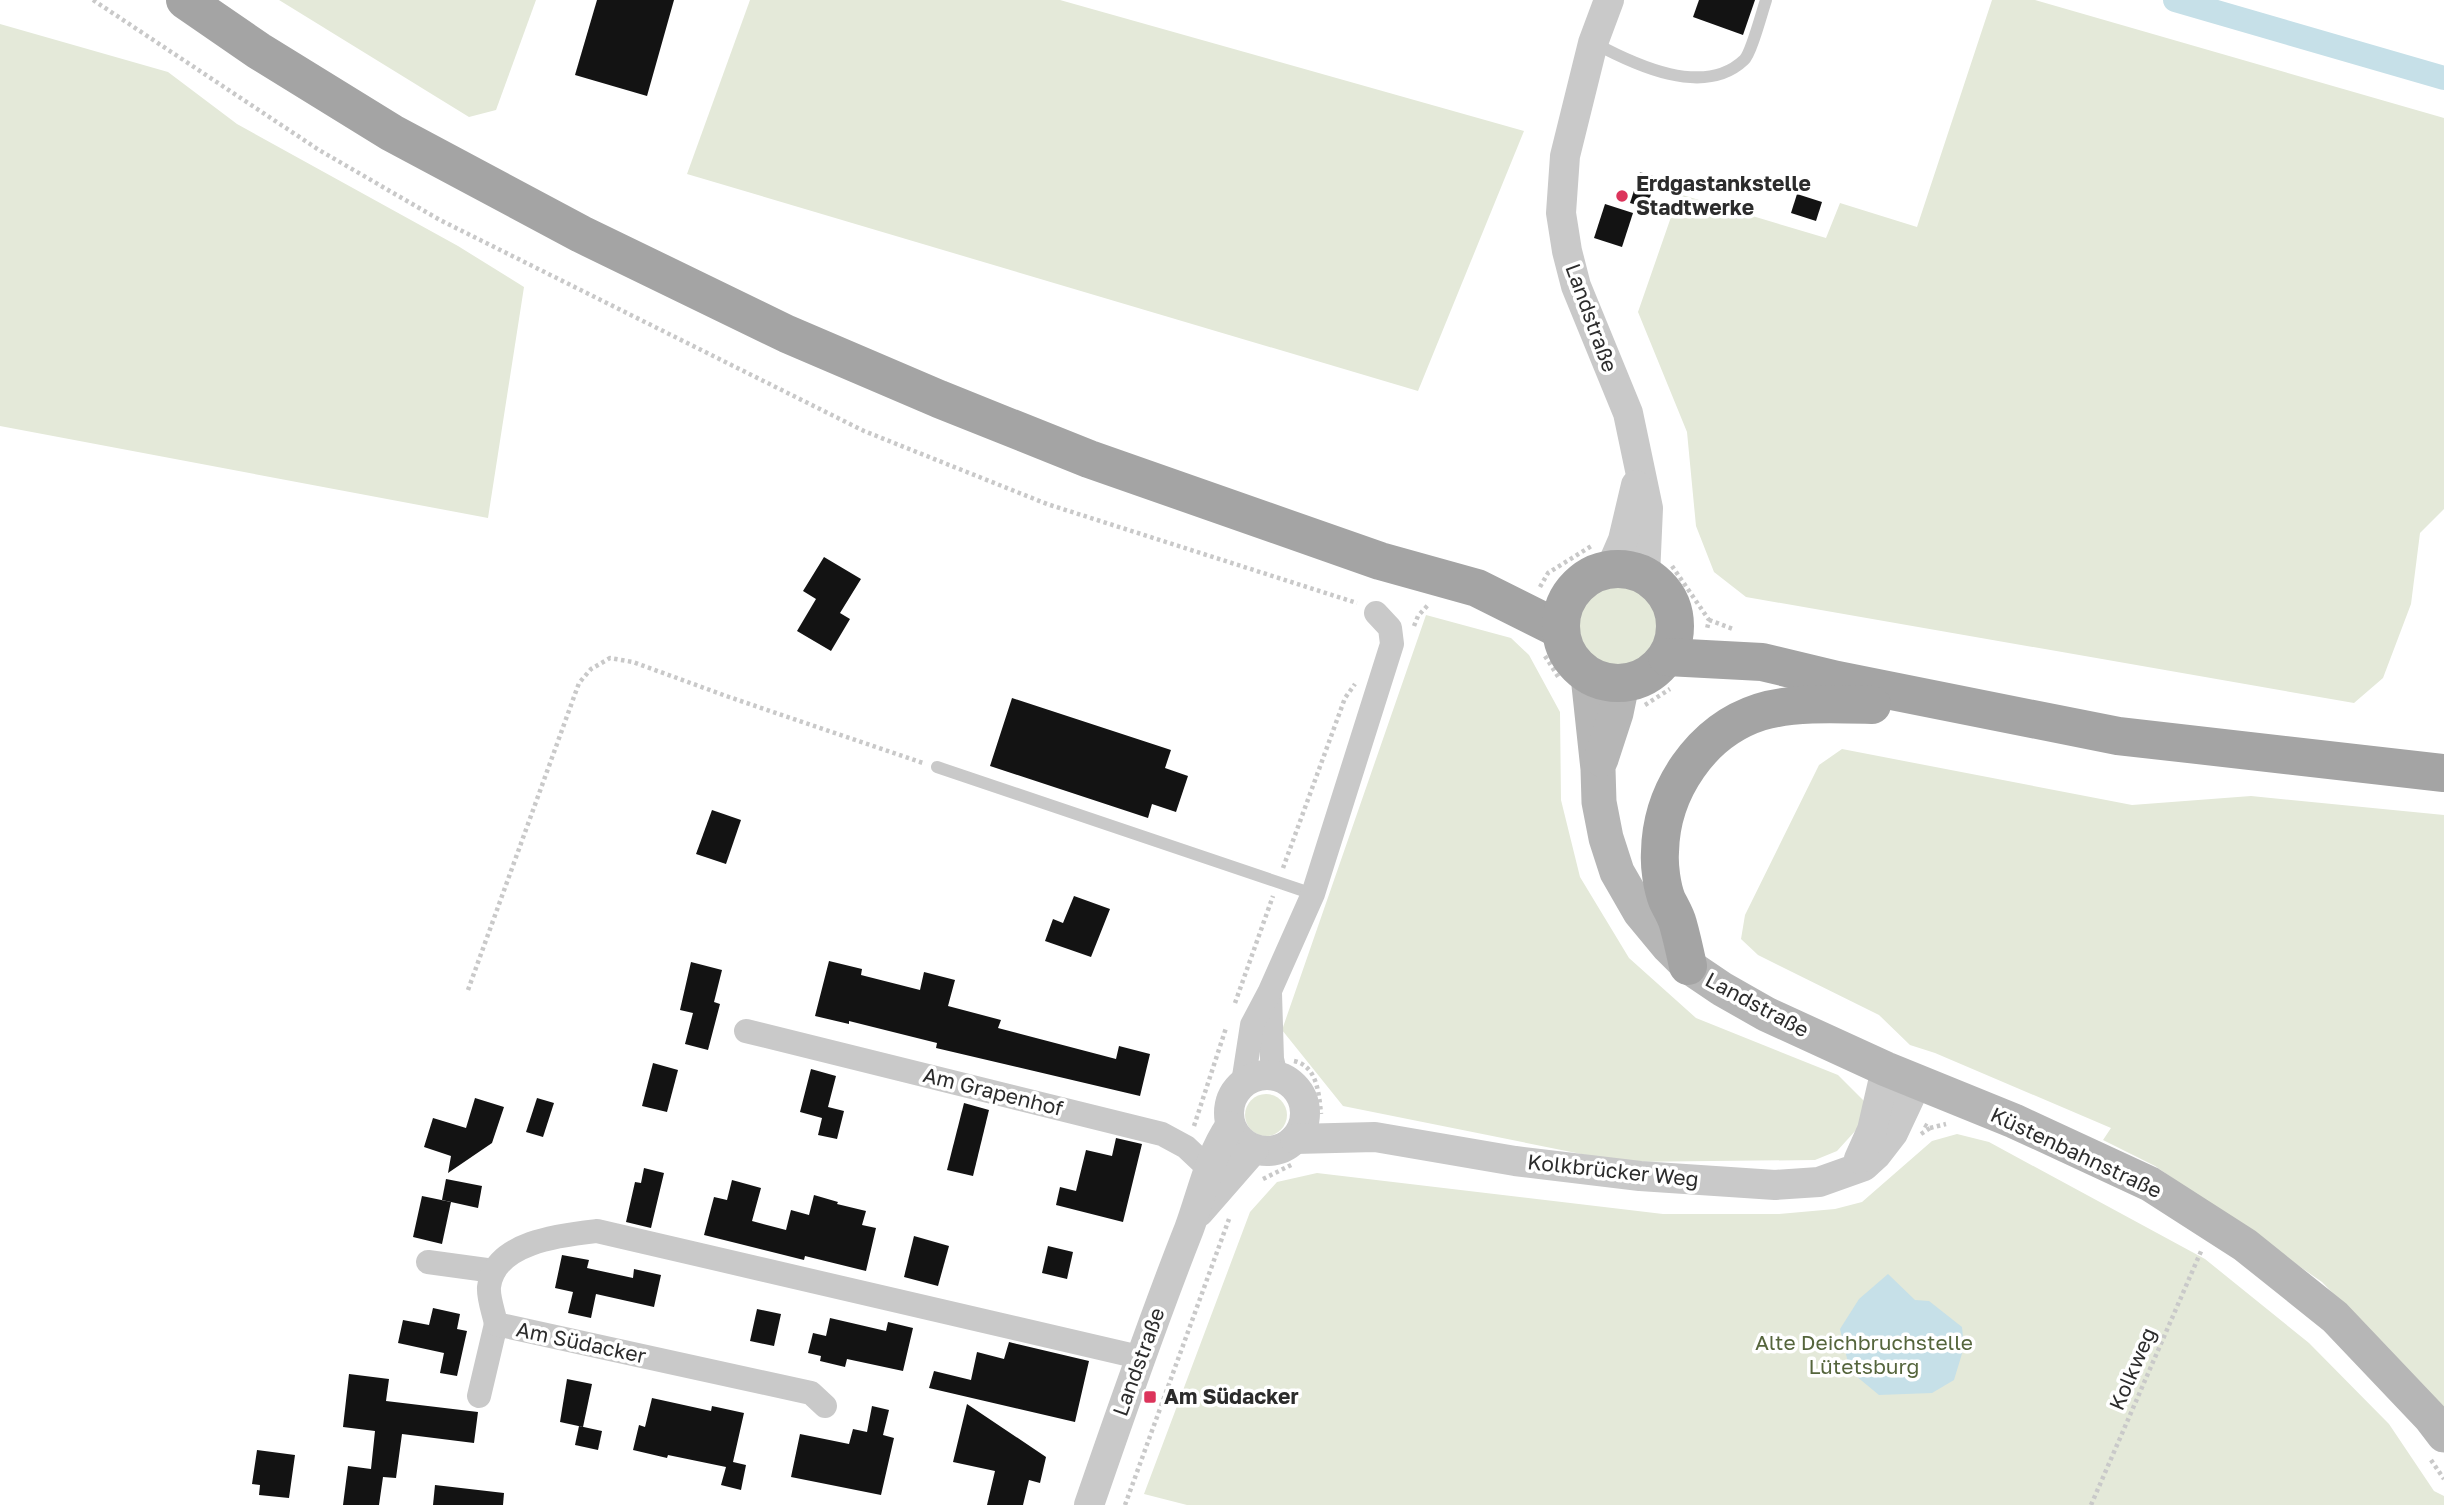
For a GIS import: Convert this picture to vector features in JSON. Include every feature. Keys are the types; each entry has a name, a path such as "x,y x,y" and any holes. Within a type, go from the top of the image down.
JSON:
{"main road":[{"path":"185,0 259,51 392,133 581,233 787,334 1089,459 1380,561 1550,608"},
{"path":"1618,562 1660,587 1671,603 1671,639 1655,671 1640,680 1600,689 1574,664 1565,649 1550,608 1579,584 1618,562"},
{"path":"1671,639 1762,662 2118,736 2444,773"},
{"name":"Landstraße","path":"1600,689 1616,713 1598,769 1603,826 1617,872 1640,912 1688,966 1722,989 1766,1014 1902,1076"},
{"path":"1688,966 1678,921 1666,896 1660,853 1666,813 1678,780 1703,747 1730,725 1761,712 1823,703 1880,706 1911,694"},
{"name":"Küstenbahnstraße","path":"1902,1076 2014,1121 2150,1184 2245,1245 2335,1317 2431,1418 2437,1446"}],"street":[{"name":"Landstraße","path":"1609,0 1593,43 1564,156 1561,213 1576,286 1628,413 1639,471 1618,562"},
{"path":"1243,1083 1265,1075 1276,1076 1287,1080 1296,1088 1305,1109 1295,1151 1286,1146 1276,1150 1254,1149 1244,1144 1230,1126 1230,1102 1243,1083 1252,1025 1313,894 1392,644 1390,628 1376,613"},
{"path":"1269,993 1272,1059 1276,1076"},
{"name":"Am Grapenhof","path":"746,1031 1162,1135 1186,1147 1229,1180"},
{"path":"1851,1171 1902,1076"},
{"name":"Kolkbrücker Weg","path":"1305,1109 1375,1137 1516,1161 1640,1176 1775,1185 1819,1182 1864,1166 1893,1133 1911,1124 1902,1076"},
{"name":"Landstraße","path":"1229,1180 1220,1142 1230,1126"},
{"name":"Kolkbrücker Weg","path":"1295,1151 1375,1137"},
{"name":"Landstraße","path":"1089,1505 1139,1357 1192,1220 1254,1149"},
{"path":"428,1262 494,1271 506,1255 552,1236 597,1231 1139,1357"},
{"name":"Am Südacker","path":"479,1396 496,1324 489,1288 494,1271"},
{"name":"Am Südacker","path":"496,1324 811,1393 825,1406"}],"lane":[{"path":"1593,43 1618,56 1685,79 1721,76 1746,59 1766,0"},
{"path":"937,768 1313,894"}],"path":[{"path":"93,0 319,150 440,219 864,431 1047,503 1352,600 1376,613"},
{"path":"1600,689 1575,707 1534,637 1527,631 1550,608 1543,579 1548,573 1618,562"},
{"path":"1414,627 1418,615 1431,603"},
{"path":"468,990 579,683 591,669 610,658 633,662 729,698 937,768"},
{"path":"1231,1013 1345,698 1352,686 1361,681 1369,678 1380,681"},
{"path":"1195,1121 1227,1026"},
{"path":"1911,1124 1930,1128 1948,1123"},
{"path":"1911,1124 1930,1128"},
{"path":"1229,1180 1295,1151"},
{"path":"1125,1505 1230,1218"},
{"name":"Kolkweg","path":"2091,1505 2203,1245"},
{"path":"2437,1446 2444,1479"}],"green space":[{"path":"279,0 536,0 496,110 469,117"},
{"path":"750,0 1060,0 1524,131 1418,391 687,174"},
{"path":"1992,0 2035,0 2444,118 2444,509 2420,533 2411,604 2383,678 2354,703 1746,597 1714,572 1696,526 1687,432 1638,312 1679,194 1826,238 1840,203 1917,227"},
{"path":"0,24 168,72 237,124 458,246 524,287 488,518 0,426"},
{"path":"1610,585 1626,585 1647,596 1658,617 1658,633 1647,654 1626,665 1610,665 1596,659 1584,647 1578,633 1578,617 1584,603 1596,591"},
{"path":"1426,615 1511,638 1529,655 1560,712 1561,800 1580,877 1629,958 1696,1018 1838,1075 1868,1105 1857,1129 1837,1151 1815,1160 1621,1162 1343,1106 1282,1030"},
{"path":"1842,749 2132,805 2251,796 2444,815 2444,1416 2414,1377 2322,1282 2155,1166 2103,1140 2111,1128 1935,1053 1910,1045 1879,1015 1758,955 1741,939 1745,915 1819,765"},
{"path":"1266,1094 1281,1100 1287,1115 1281,1130 1266,1136 1251,1130 1245,1115 1251,1100"},
{"path":"1957,1134 1989,1142 2205,1259 2309,1343 2389,1424 2434,1491 2444,1496 2444,1505 1187,1505 1144,1494 1250,1212 1277,1182 1317,1173 1663,1214 1779,1214 1835,1209 1862,1202 1932,1141"}],"water":[{"name":"Alte Deichbruchstelle Lütetsburg","path":"1888,1274 1915,1300 1929,1301 1962,1327 1964,1347 1954,1380 1932,1393 1879,1395 1850,1371 1840,1329 1859,1299"}],"building":[{"path":"597,0 674,0 647,96 575,75"},
{"path":"1699,0 1755,0 1743,35 1693,17"},
{"path":"1640,172 1656,177 1647,208 1630,203"},
{"path":"1797,194 1822,202 1816,221 1791,213"},
{"path":"1605,204 1633,213 1622,247 1594,238"},
{"path":"824,557 861,579 840,613 850,619 831,651 797,631 816,599 803,591"},
{"path":"1012,698 1171,750 1165,768 1188,776 1176,812 1152,804 1148,818 990,766"},
{"path":"712,810 741,820 726,864 696,854"},
{"path":"1074,896 1110,909 1091,957 1045,941 1053,919 1063,923"},
{"path":"829,961 862,969 861,975 920,990 924,972 955,980 948,1006 1001,1020 998,1028 1116,1059 1119,1046 1150,1054 1140,1096 936,1048 937,1043 849,1021 849,1024 815,1016"},
{"path":"691,962 722,970 714,1002 720,1004 708,1050 685,1044 693,1013 680,1010"},
{"path":"653,1063 678,1070 667,1112 642,1106"},
{"path":"811,1069 836,1076 828,1107 844,1111 837,1139 818,1135 822,1118 800,1112"},
{"path":"475,1098 504,1107 492,1143 448,1173 451,1156 424,1147 433,1118 466,1128"},
{"path":"537,1098 554,1103 543,1137 526,1132"},
{"path":"964,1103 989,1110 973,1176 947,1170"},
{"path":"1116,1138 1142,1144 1123,1222 1056,1205 1060,1187 1076,1191 1086,1150 1112,1156"},
{"path":"644,1168 664,1173 651,1228 626,1222 635,1182 641,1183"},
{"path":"446,1179 482,1186 478,1208 442,1200"},
{"path":"732,1180 761,1188 752,1221 786,1230 791,1210 809,1215 814,1195 866,1211 862,1225 876,1228 866,1271 805,1256 804,1260 704,1235 714,1197 727,1200"},
{"path":"422,1196 451,1202 442,1244 413,1237"},
{"path":"914,1236 949,1246 938,1286 904,1277"},
{"path":"1048,1246 1073,1252 1067,1279 1042,1273"},
{"path":"562,1255 589,1260 587,1268 633,1278 634,1269 661,1275 654,1307 596,1294 591,1318 568,1313 573,1292 555,1288"},
{"path":"433,1308 460,1314 457,1329 467,1331 457,1376 440,1373 444,1353 398,1343 403,1320 429,1325"},
{"path":"757,1309 781,1314 774,1346 750,1341"},
{"path":"830,1318 886,1331 888,1322 913,1328 903,1371 847,1359 845,1367 820,1361 821,1356 808,1353 813,1333 826,1336"},
{"path":"1009,1342 1089,1361 1075,1422 929,1388 934,1371 971,1380 977,1352 1004,1359"},
{"path":"349,1374 389,1379 386,1401 478,1412 474,1443 402,1434 396,1478 383,1477 379,1505 343,1505 348,1466 371,1469 375,1431 343,1427"},
{"path":"567,1379 592,1384 583,1427 560,1422"},
{"path":"652,1398 711,1411 712,1406 744,1413 733,1462 746,1465 741,1490 721,1485 726,1467 633,1450 639,1425 645,1427"},
{"path":"967,1404 1046,1457 1040,1483 1029,1480 1023,1505 987,1505 995,1471 953,1462"},
{"path":"872,1406 889,1410 883,1435 894,1438 881,1495 791,1477 800,1434 849,1444 853,1429 867,1432"},
{"path":"579,1426 602,1431 598,1450 575,1445"},
{"path":"257,1450 295,1455 289,1498 259,1495 260,1485 252,1484"},
{"path":"435,1485 504,1493 503,1505 433,1505"}],"waterway":[{"path":"2175,0 2444,78"}],"place":[{"name":"Erdgastankstelle Stadtwerke","path":"1622,196"},
{"name":"Am Südacker","path":"1150,1397"}]}
